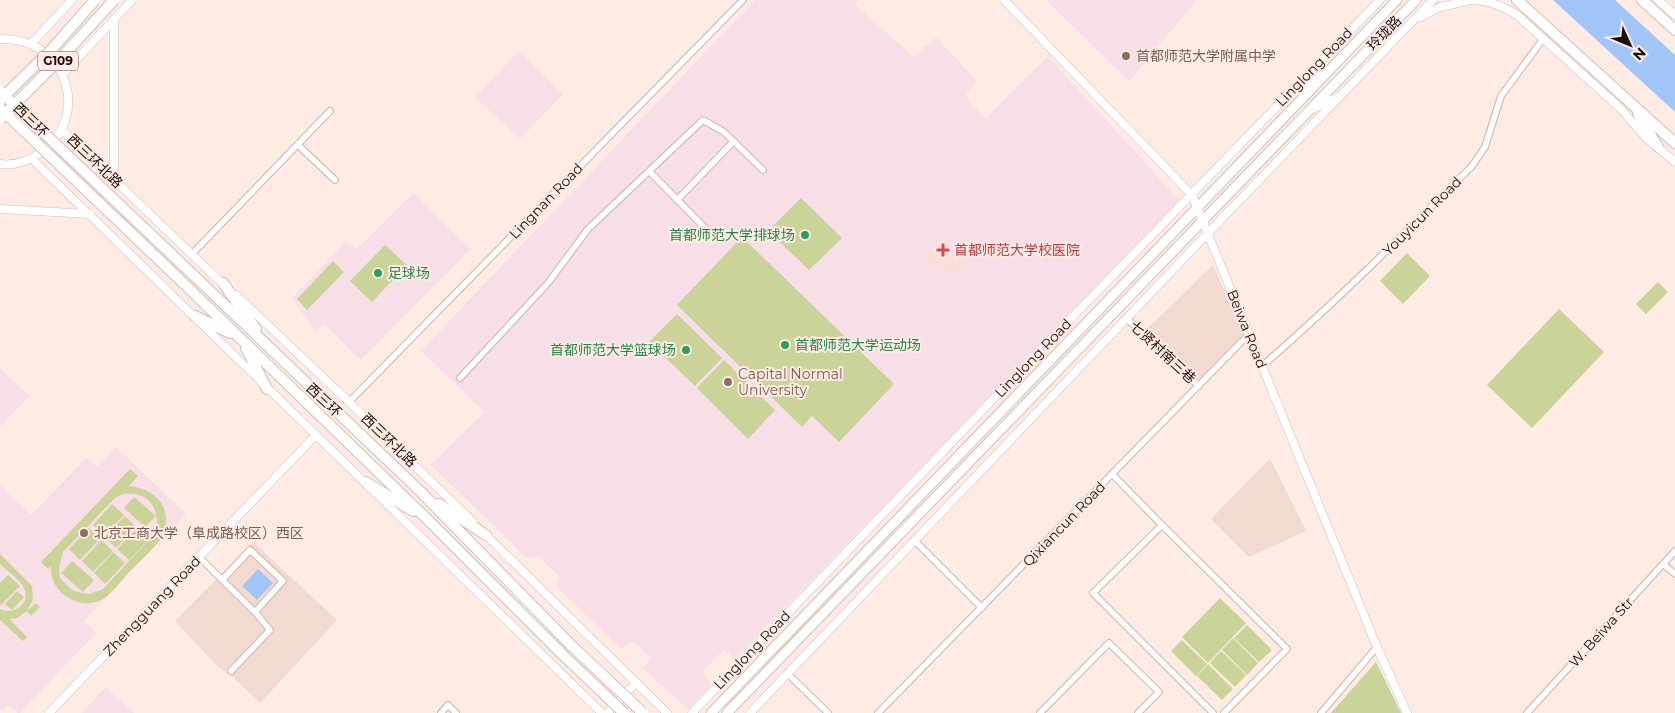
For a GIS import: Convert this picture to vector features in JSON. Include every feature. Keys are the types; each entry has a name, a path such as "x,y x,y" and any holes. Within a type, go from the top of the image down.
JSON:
{"highway":[{"name":"G109","path":"0,100 51,50 96,0"},
{"name":"G109","path":"0,119 61,58 114,0"},
{"path":"1517,0 1675,143"},
{"path":"1642,0 1675,30"},
{"name":"西三环","path":"0,91 420,491 572,646 643,713"},
{"path":"1632,104 1658,147"},
{"name":"西三环","path":"0,108 429,521 624,713"},
{"path":"223,283 271,350"},
{"path":"195,316 241,339 267,389"},
{"path":"366,482 429,521"},
{"path":"420,491 486,535"}],"main road":[{"name":"玲珑路","path":"1304,96 1397,0"},
{"name":"玲珑路","path":"1308,111 1416,0"},
{"name":"Linglong Road","path":"711,713 1304,96"},
{"name":"Linglong Road","path":"727,713 1308,111"}],"street":[{"path":"31,44 72,0"},
{"path":"63,74 132,0"},
{"name":"Lingnan Road","path":"349,402 743,0"},
{"name":"Beiwa Road","path":"1004,0 1192,195 1378,647 1408,713"},
{"name":"Linglong Road","path":"692,713 1380,0"},
{"name":"玲珑路","path":"1414,20 1433,0"},
{"path":"750,713 1126,318 1414,20 1440,7 1469,0 1489,2 1505,8 1517,15 1621,109 1646,137 1675,162"},
{"path":"1658,0 1675,15"},
{"path":"114,20 114,179"},
{"path":"0,39 18,40 31,44 49,55 63,74 69,99 67,115 62,130 50,146 32,159 18,163 0,164"},
{"name":"Youyicun Road","path":"1262,366 1313,323 1472,166 1485,147 1501,96 1543,39"},
{"path":"1304,96 1326,54"},
{"path":"1308,111 1340,96"},
{"path":"192,254 330,112"},
{"path":"460,378 548,283 588,229 703,120 724,132 763,170"},
{"name":"西三环北路","path":"62,130 349,402 635,684 667,713"},
{"path":"677,200 734,141"},
{"path":"298,145 335,180"},
{"path":"32,159 602,713"},
{"path":"649,171 706,229"},
{"path":"0,209 90,214"},
{"name":"七贤村南三巷","path":"1126,318 1199,386"},
{"name":"Qixiancun Road","path":"878,713 1249,334"},
{"name":"Zhengguang Road","path":"49,713 316,435"},
{"path":"1112,474 1288,649 1224,713"},
{"path":"1162,525 1093,593 1213,713"},
{"path":"914,540 982,608"},
{"path":"222,580 250,550 283,581 255,612"},
{"name":"W. Beiwa Str","path":"1527,713 1675,551"},
{"path":"199,557 255,612 270,630 231,671"},
{"path":"1664,564 1675,574"},
{"path":"1040,713 1109,643 1159,692 1138,713"},
{"path":"1321,713 1378,647"},
{"path":"787,673 828,713"},
{"path":"607,713 635,684"},
{"path":"441,713 448,705 456,713"}],"shaded area":[{"name":"Capital Normal University","path":"755,0 859,0 855,4 913,57 936,37 977,81 966,95 972,105 986,118 1048,57 1179,200 735,659 724,649 702,672 712,684 688,709 643,668 651,658 634,641 621,649 556,586 559,576 538,556 527,558 431,465 485,412 421,351"},
{"name":"首都师范大学附属中学","path":"1046,0 1197,0 1129,81"},
{"path":"519,51 563,94 520,139 475,97"},
{"path":"413,193 470,249 361,360 324,323 315,332 292,298 346,242 357,249"},
{"name":"首都师范大学校医院","path":"943,240 967,264 954,277 940,264 934,269 924,259"},
{"path":"1213,265 1243,334 1200,379 1147,329"},
{"path":"0,368 29,396 0,427"},
{"name":"北京工商大学（阜成路校区）西区","path":"116,447 186,514 84,621 96,633 20,713 8,704 2,710 0,707 0,485 31,515 87,458 97,467"},
{"path":"1270,459 1306,531 1249,557 1211,519"},
{"path":"253,542 337,620 260,703 234,678 218,667 175,621"},
{"path":"106,687 109,690 134,713 82,713"}],"green space":[{"name":"首都师范大学排球场","path":"801,198 842,238 809,270 768,231"},
{"name":"首都师范大学运动场","path":"742,237 894,384 839,442 812,416 802,427 677,305"},
{"name":"足球场","path":"385,245 407,265 372,302 350,281"},
{"path":"1407,253 1430,276 1403,304 1380,281"},
{"path":"333,261 344,272 307,310 297,299"},
{"path":"1658,282 1668,292 1646,314 1636,304"},
{"path":"1559,309 1604,352 1532,428 1487,385"},
{"name":"首都师范大学篮球场","path":"677,314 722,358 695,386 649,342"},
{"path":"724,360 775,410 748,439 697,388"},
{"path":"130,469 138,476 129,486 150,492 160,501 166,514 165,532 162,537 151,551 101,600 83,603 67,597 55,584 51,566 48,569 41,562","holes":["123,494 140,495 150,502 156,514 157,531 103,589 90,594 72,590 60,578 59,568 63,552 115,498"]},
{"path":"134,497 156,516 145,527 124,508"},
{"path":"112,504 124,515 104,536 93,525"},
{"path":"125,516 136,527 116,548 105,537"},
{"path":"89,528 100,539 80,560 69,549"},
{"path":"137,528 149,539 129,560 117,549"},
{"path":"101,540 113,551 93,572 82,561"},
{"path":"113,552 125,563 105,584 94,573"},
{"path":"0,554 32,586 33,599 27,611 17,618 9,619 27,637 23,641 0,620 0,609 11,611 17,609 26,597 21,583 0,564"},
{"path":"72,561 94,580 83,592 61,573"},
{"path":"8,575 20,586 0,606 0,583"},
{"path":"17,591 24,597 12,610 5,604"},
{"path":"1220,598 1246,623 1208,663 1182,637"},
{"path":"36,603 40,607 31,616 27,611"},
{"path":"1247,625 1272,650 1259,662 1234,638"},
{"path":"1233,638 1258,663 1247,675 1222,650"},
{"path":"1182,640 1207,664 1196,676 1171,651"},
{"path":"1221,651 1246,675 1235,687 1210,663"},
{"path":"1376,662 1401,713 1331,713"},
{"path":"1208,664 1233,689 1222,700 1197,676"}],"water":[{"path":"1553,0 1615,0 1675,55 1675,112"},
{"path":"258,569 273,583 257,600 242,586"}],"place":[{"name":"首都师范大学附属中学","path":"1126,56"},
{"name":"首都师范大学排球场","path":"805,235"},
{"name":"首都师范大学校医院","path":"943,250"},
{"name":"足球场","path":"378,273"},
{"name":"首都师范大学运动场","path":"785,345"},
{"name":"首都师范大学篮球场","path":"686,350"},
{"name":"Capital Normal University","path":"728,382"},
{"name":"北京工商大学（阜成路校区）西区","path":"84,533"}]}
